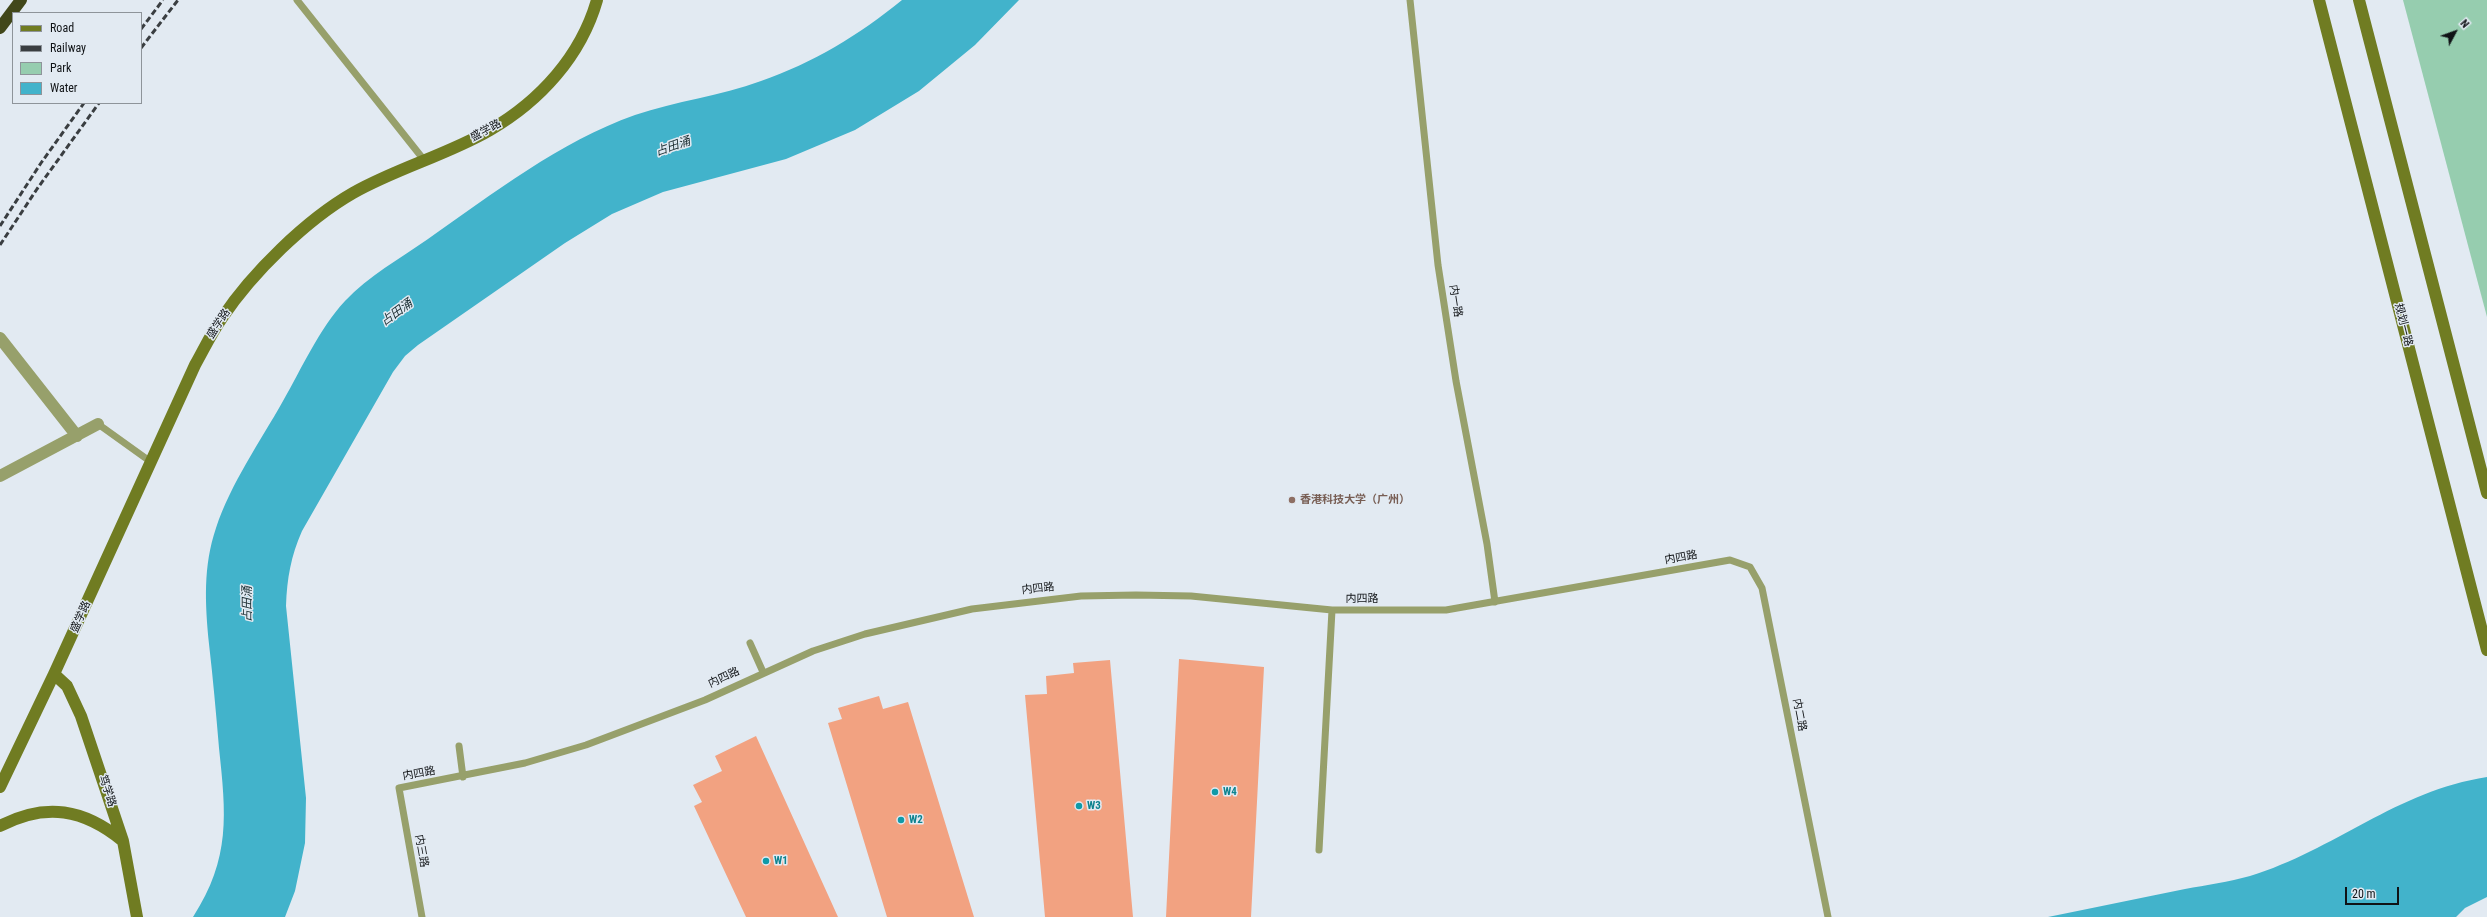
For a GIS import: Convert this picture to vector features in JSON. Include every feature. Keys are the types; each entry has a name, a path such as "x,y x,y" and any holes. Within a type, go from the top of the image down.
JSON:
{"highway":[{"path":"0,28 21,0"}],"street":[{"name":"盛学路","path":"0,787 54,674 195,365 218,324 257,273 293,237 352,194 490,131 524,108 564,69 592,18 596,0"},
{"name":"规划一路","path":"2319,0 2487,650"},
{"path":"2359,0 2487,493"},
{"path":"0,338 77,436"},
{"path":"0,476 98,424"},
{"name":"笃学路","path":"54,674 67,686 81,716 123,841 138,917"},
{"path":"0,826 16,817 38,812 61,811 105,826 123,841"}],"lane":[{"path":"297,0 424,160"},
{"name":"内一路","path":"1410,0 1438,265 1456,381 1487,544 1495,602"},
{"path":"98,424 151,462"},
{"name":"内二路","path":"1704,565 1730,560 1740,562 1750,567 1762,588 1828,917"},
{"name":"内四路","path":"399,788 463,777 525,763 594,742 705,700 763,672 813,652 865,634 956,612 1026,601 1081,596 1191,596 1332,610 1446,610 1704,565"},
{"path":"1319,850 1332,610"},
{"path":"750,643 763,672"},
{"path":"458,746 463,777"},
{"name":"内三路","path":"399,788 422,917"}],"green space":[{"path":"2403,0 2487,0 2487,317"}],"water":[{"name":"占田涌","path":"902,0 1019,0 975,45 919,91 855,130 786,159 663,192 612,214 565,243 418,345 405,356 393,372 302,531 290,567 286,606 306,798 305,843 295,891 285,917 193,917 205,896 214,875 220,855 223,835 223,794 206,600 207,571 212,542 222,511 246,463 283,401 311,349 336,312 364,283 385,268 502,187 580,139 635,115 730,91 799,66 835,47 869,25"},
{"path":"2487,777 2487,897 2465,908 2456,917 2048,917 2250,876 2281,865 2310,852 2394,808 2424,795 2454,784"}],"building":[{"name":"W4","path":"1179,659 1264,667 1251,917 1166,917"},
{"name":"W3","path":"1110,660 1133,917 1045,917 1025,695 1047,694 1046,676 1074,673 1073,663"},
{"name":"W2","path":"879,696 883,709 908,702 974,917 887,917 828,723 842,719 838,708"},
{"name":"W1","path":"756,736 838,917 746,917 694,806 702,802 693,785 722,771 715,756"}],"railway":[{"path":"142,28 163,0"},
{"path":"142,47 178,0"},
{"path":"0,226 41,163 83,104"},
{"path":"0,245 37,189 98,104"}],"place":[{"name":"香港科技大学（广州）","path":"1292,500"},
{"name":"W4","path":"1215,792"},
{"name":"W3","path":"1079,806"},
{"name":"W2","path":"901,820"},
{"name":"W1","path":"766,861"}]}
